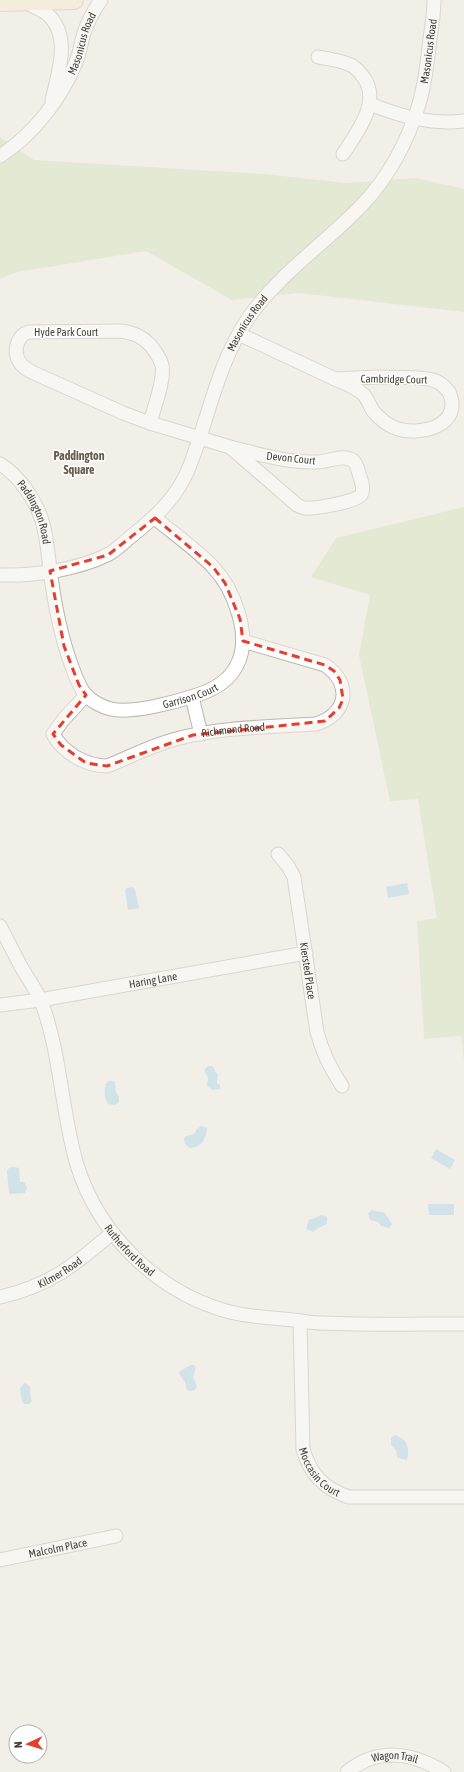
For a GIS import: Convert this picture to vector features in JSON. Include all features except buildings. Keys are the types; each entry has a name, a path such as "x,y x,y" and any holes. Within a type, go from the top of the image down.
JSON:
{"street":[{"path":"0,2 74,0"},
{"name":"Masonicus Road","path":"0,156 25,136 68,83 77,60 84,33 92,13 101,0"},
{"name":"Masonicus Road","path":"0,575 50,571 76,566 108,555 155,518 178,490 190,467 226,359 253,312 278,281 352,216 371,195 390,169 414,119 428,57 434,0"},
{"name":"Masonicus Road","path":"23,2 47,13 56,24 61,43 61,60 50,106"},
{"path":"318,57 350,64 360,72 369,85 370,104 356,134 343,154"},
{"path":"370,104 414,119 464,121"},
{"name":"Hyde Park Court","path":"150,423 162,376 162,364 157,354 142,337 133,333 122,331 29,332 25,333 19,339 16,347 16,355 19,362 25,368 123,413 150,423 200,437"},
{"name":"Cambridge Court","path":"239,334 335,379 353,387 364,396 374,412 385,422 397,428 407,430 437,428 445,424 452,417 455,408 454,400 445,387 433,380 377,377 335,379"},
{"name":"Devon Court","path":"200,437 258,455 317,462 343,458 350,459 355,463 359,471 363,490 361,495 354,500 315,508 306,508 297,505 230,447"},
{"name":"Paddington Road","path":"0,464 6,467 34,502 43,523 48,546 50,571"},
{"name":"Garrison Court","path":"50,571 59,628 64,646 79,685 86,695 95,702 111,709 132,711 192,697 210,691 230,676 237,665 242,652 243,641 240,619 234,600 225,583 213,567 155,518"},
{"name":"Richmond Road","path":"86,695 63,720 53,734 61,745 75,757 96,766 107,766 174,739 223,730 316,724 333,716 339,708 343,698 343,689 340,680 334,671 325,665 243,641"},
{"path":"192,697 201,734"},
{"name":"Kiersted Place","path":"278,854 288,866 294,877 317,1032 322,1050 330,1068 342,1086"},
{"name":"Rutherford Road","path":"0,926 40,1000 60,1077 77,1164 85,1185 97,1209 112,1233 140,1263 180,1291 204,1303 229,1312 256,1317 320,1323 464,1324"},
{"name":"Haring Lane","path":"0,1005 40,1000 306,953"},
{"name":"Kilmer Road","path":"0,1297 37,1286 58,1276 77,1263 112,1233"},
{"name":"Moccasin Court","path":"300,1321 303,1449 306,1461 314,1475 335,1493 349,1497 464,1497"},
{"name":"Malcolm Place","path":"0,1560 116,1536"},
{"name":"Wagon Trail","path":"347,1772 357,1764 369,1758 384,1755 401,1755 417,1758 444,1772"}],"highlighted area":[{"path":"155,518 213,567 225,583 240,619 243,641 325,665 334,671 340,680 343,699 339,708 325,721 193,735 107,766 86,763 61,745 53,734 86,695 79,685 64,646 50,571 108,555"}],"green space":[{"path":"0,137 34,160 265,174 345,183 416,178 464,189 464,312 299,293 232,300 146,251 17,272 0,279"},
{"path":"464,507 464,1061 461,1036 424,1039 417,921 437,918 418,799 390,801 359,655 370,595 311,577 336,538"}],"water":[{"path":"407,883 409,894 388,898 386,887"},
{"path":"132,887 135,889 139,908 128,910 125,891 127,888"},
{"path":"208,1066 212,1066 218,1075 217,1083 220,1085 220,1089 213,1090 207,1086 208,1078 204,1070"},
{"path":"108,1081 115,1082 119,1102 115,1105 108,1104 106,1098 105,1089"},
{"path":"201,1126 207,1128 205,1139 194,1148 190,1148 185,1144 184,1138 194,1134"},
{"path":"436,1149 455,1160 450,1169 431,1158"},
{"path":"9,1168 19,1168 20,1182 24,1182 27,1187 25,1193 9,1194 7,1171"},
{"path":"428,1204 454,1204 454,1215 429,1215"},
{"path":"372,1210 385,1213 392,1224 389,1228 381,1226 378,1222 370,1220 368,1213"},
{"path":"322,1215 327,1217 327,1224 313,1232 306,1229 309,1220"},
{"path":"194,1365 196,1368 193,1377 197,1386 195,1390 189,1391 187,1390 185,1382 179,1374 180,1371"},
{"path":"24,1383 30,1387 32,1401 29,1404 24,1404 22,1401 20,1389"},
{"path":"395,1435 403,1439 407,1444 407,1460 397,1458 396,1450 391,1445 391,1438"}],"district":[{"name":"Paddington Square","path":"79,463"}]}
